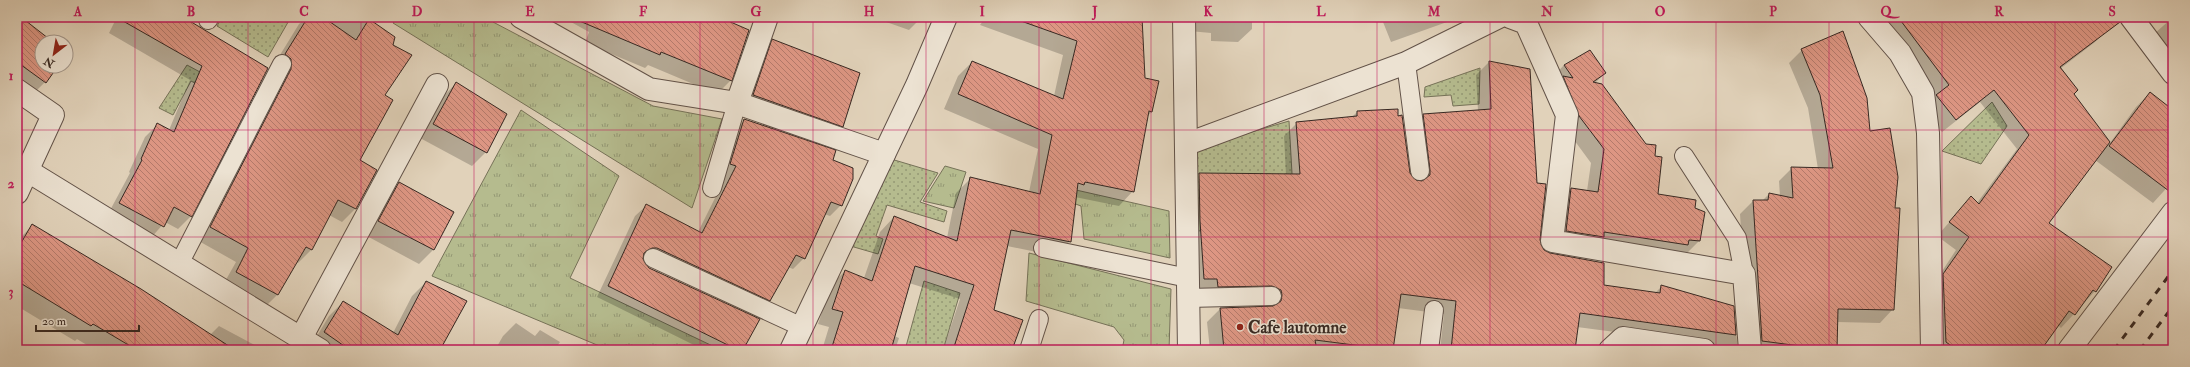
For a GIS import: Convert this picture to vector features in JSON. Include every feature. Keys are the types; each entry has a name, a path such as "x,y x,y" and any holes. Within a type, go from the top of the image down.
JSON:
{"street":[{"path":"521,17 649,89 737,103 884,154"},
{"path":"737,103 767,17"},
{"path":"791,350 884,154 946,17"},
{"path":"1184,17 1189,350"},
{"path":"1187,144 1406,63 1499,17"},
{"path":"1510,17 1526,22 1568,115 1552,241 1744,274 1750,350"},
{"path":"1869,17 1900,53 1922,93 1928,133 1932,350"},
{"path":"2131,17 2173,73"},
{"path":"301,338 437,85"},
{"path":"17,90 53,115 17,193"},
{"path":"28,171 320,350"},
{"path":"2069,350 2173,213"},
{"path":"1610,350 1622,338 1704,350"}],"lane":[{"path":"1406,63 1420,171"},
{"path":"179,264 282,64"},
{"path":"712,188 737,103"},
{"path":"1684,156 1737,238 1744,274"},
{"path":"1043,248 1188,288 1272,296"},
{"path":"653,258 802,328"},
{"path":"1429,350 1434,310"},
{"path":"1029,350 1040,319"}],"green space":[{"path":"222,17 291,17 268,57 217,26"},
{"path":"397,17 495,17 493,22 653,106 722,119 692,208 393,23"},
{"path":"187,65 250,99 244,109 191,81 173,115 159,108"},
{"path":"1480,68 1479,104 1453,106 1451,95 1424,97 1425,87"},
{"path":"1992,102 2007,126 1981,164 1942,151"},
{"path":"521,110 619,176 570,278 721,350 609,350 432,276"},
{"path":"1289,121 1295,226 1197,231 1194,149"},
{"path":"891,159 938,173 920,202 947,211 944,222 887,205 876,236 883,239 878,254 847,245"},
{"path":"945,166 966,172 954,208 923,201"},
{"path":"1045,183 1169,211 1170,258 1084,239 1081,206 1046,193"},
{"path":"1029,253 1171,289 1169,350 1122,350 1124,340 1114,327 1026,301"},
{"path":"924,281 960,293 943,350 905,350"}],"building":[{"path":"17,17 21,17 43,34 34,34 34,74 52,74 46,83 17,62"},
{"path":"116,17 183,17 268,68 192,217 174,207 164,227 119,203 142,160 141,159 157,123 174,132 202,66"},
{"path":"308,17 323,17 356,40 369,19 395,37 393,45 412,55 385,95 393,100 360,160 377,170 356,209 338,200 312,250 306,247 278,295 236,272 248,248 210,227 291,69 291,59 285,54"},
{"path":"570,17 719,17 749,30 732,81 661,52 660,55"},
{"path":"1021,17 1142,17 1145,78 1159,81 1152,112 1149,111 1134,192 1085,182 1084,185 1078,183 1071,242 1011,230 994,310 1023,320 1012,350 953,350 974,285 915,266 891,350 831,350 843,312 832,309 845,270 872,281 894,216 957,241 970,177 1040,194 1052,135 958,94 972,61 1063,99 1077,41 1021,21"},
{"path":"1898,17 2119,17 2120,22 2060,67 2078,90 2074,94 2110,142 2049,223 2112,267 2096,292 2093,290 2075,315 2069,311 2041,350 1957,350 1946,342 1943,274 1969,237 1949,222 1971,196 1979,204 2029,135 1994,90 1956,120 1936,95 1949,85"},
{"path":"1843,31 1867,98 1870,131 1890,128 1898,177 1895,208 1900,208 1894,310 1838,309 1837,350 1800,350 1800,346 1762,341 1753,200 1768,200 1769,193 1793,198 1791,167 1833,168 1820,95 1801,49"},
{"path":"772,39 860,73 843,127 753,95"},
{"path":"1590,50 1606,73 1593,82 1602,84 1646,144 1656,145 1655,156 1662,157 1658,194 1696,200 1695,208 1705,212 1700,241 1689,240 1688,245 1604,232 1604,237 1566,231 1571,188 1598,192 1604,149 1579,116 1563,76 1573,78 1564,65"},
{"path":"1489,61 1530,69 1537,183 1546,184 1540,240 1544,250 1550,253 1604,263 1604,285 1660,293 1661,285 1734,306 1736,335 1580,313 1575,350 1451,350 1456,301 1401,294 1393,350 1315,340 1317,350 1224,350 1220,308 1273,306 1281,301 1282,295 1281,290 1272,286 1218,287 1217,279 1204,279 1200,221 1199,173 1300,174 1296,122 1357,116 1357,111 1398,109 1398,116 1402,115 1410,173 1416,180 1422,181 1430,175 1423,114 1491,109"},
{"path":"456,82 507,114 487,153 433,124"},
{"path":"2150,92 2173,110 2173,194 2109,146"},
{"path":"744,119 836,150 833,160 853,168 853,179 842,206 831,202 805,259 796,255 770,301 657,248 652,248 644,253 643,259 649,268 760,319 743,350 738,350 608,286 646,204 702,233 736,166 730,164"},
{"path":"399,182 454,212 434,250 378,221"},
{"path":"32,224 141,289 235,350 137,350 93,324 91,326 17,281 17,250"},
{"path":"426,281 467,301 440,350 350,350 324,332 343,301 398,335"}],"railway":[{"path":"2114,350 2173,270"},
{"path":"2140,350 2173,306"}],"place":[{"name":"Cafe lautomne","path":"1240,327"}]}
